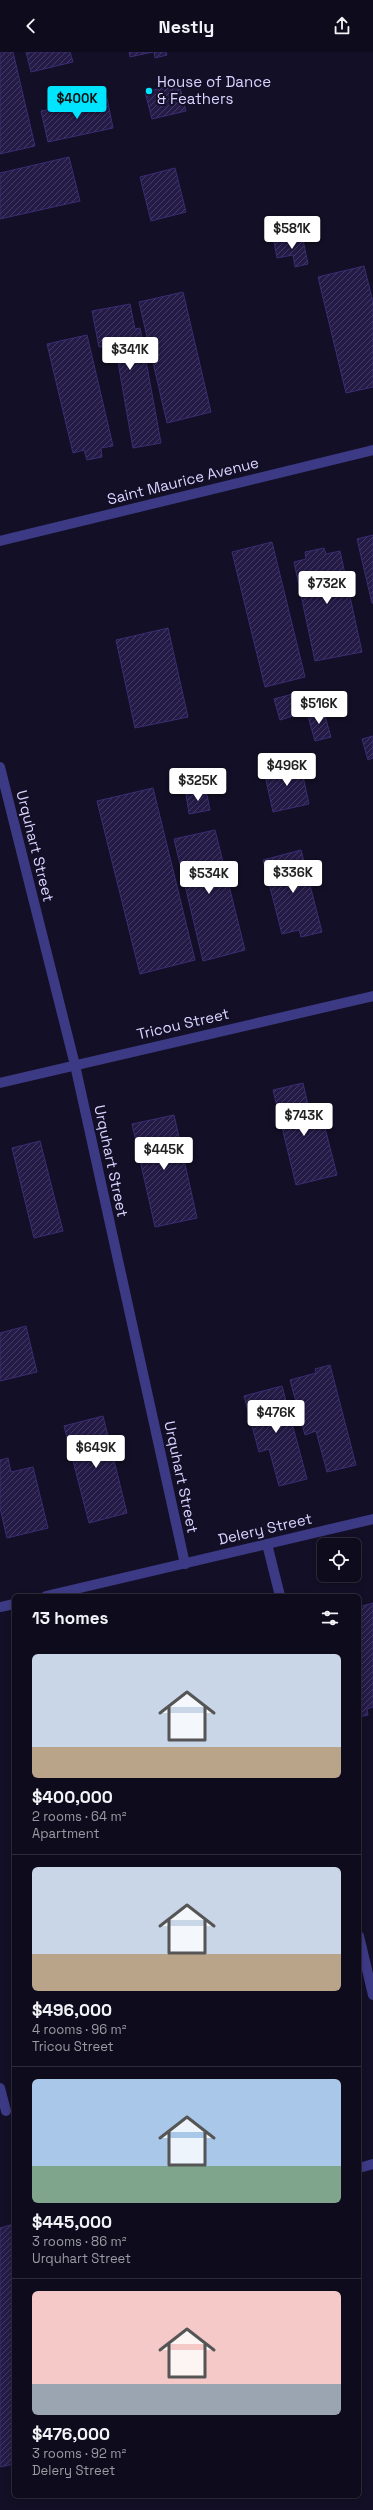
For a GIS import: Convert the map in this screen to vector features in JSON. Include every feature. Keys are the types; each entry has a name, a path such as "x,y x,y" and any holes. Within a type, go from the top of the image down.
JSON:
{"street":[{"name":"Saint Maurice Avenue","path":"0,541 373,450"},
{"name":"Urquhart Street","path":"0,767 5,807 75,1065 185,1564"},
{"name":"Tricou Street","path":"0,1083 373,996"},
{"name":"Delery Street","path":"55,1594 373,1519"},
{"path":"268,1544 280,1594"},
{"path":"0,1607 12,1604"},
{"path":"361,1944 373,1995"},
{"path":"0,2088 6,2111"},
{"path":"361,2167 373,2164"}],"building":[{"path":"0,52 13,52 35,146 0,154"},
{"path":"26,52 70,52 73,62 31,72"},
{"path":"129,52 153,52 130,57"},
{"path":"154,52 166,52 167,55 155,58"},
{"path":"179,84 186,111 152,119 145,92"},
{"path":"107,98 113,128 48,142 41,111"},
{"path":"69,157 80,201 0,219 0,173"},
{"path":"175,168 186,212 151,221 140,177"},
{"path":"302,235 308,264 295,267 293,255 277,258 274,242"},
{"path":"364,266 373,302 373,387 346,393 318,277"},
{"path":"183,292 211,412 167,423 139,302"},
{"path":"130,304 135,329 140,328 161,443 133,448 115,345 99,347 92,311"},
{"path":"87,335 113,446 101,448 102,457 87,460 84,450 73,453 47,344"},
{"path":"373,535 373,603 372,603 357,539"},
{"path":"272,542 305,677 265,687 232,552"},
{"path":"324,548 326,554 340,551 362,652 315,661 294,562 306,559 305,552"},
{"path":"168,628 188,717 135,728 116,640"},
{"path":"300,692 306,712 280,720 274,699"},
{"path":"323,709 331,737 315,741 307,713"},
{"path":"373,736 373,758 368,760 362,739"},
{"path":"300,762 309,804 273,812 264,771"},
{"path":"153,788 195,960 140,974 97,801"},
{"path":"206,790 210,810 189,814 186,794"},
{"path":"215,830 245,950 203,961 174,839"},
{"path":"301,850 322,932 301,937 299,930 282,934 263,860"},
{"path":"303,1083 312,1123 323,1120 337,1175 296,1185 273,1090"},
{"path":"174,1115 197,1218 155,1227 132,1124"},
{"path":"40,1141 63,1231 34,1238 12,1148"},
{"path":"26,1326 37,1372 0,1381 0,1333"},
{"path":"330,1365 356,1465 327,1472 316,1431 305,1435 290,1380 316,1373 315,1369"},
{"path":"282,1386 307,1479 279,1486 269,1449 259,1452 244,1396"},
{"path":"103,1416 127,1513 89,1523 64,1426"},
{"path":"8,1458 11,1472 33,1467 48,1528 7,1538 0,1508 0,1460"},
{"path":"373,1603 373,1707 367,1709 368,1715 361,1717 361,1606"},
{"path":"12,2225 12,2464 0,2467 0,2228"}],"place":[{"name":"House of Dance & Feathers","path":"149,91"}]}
